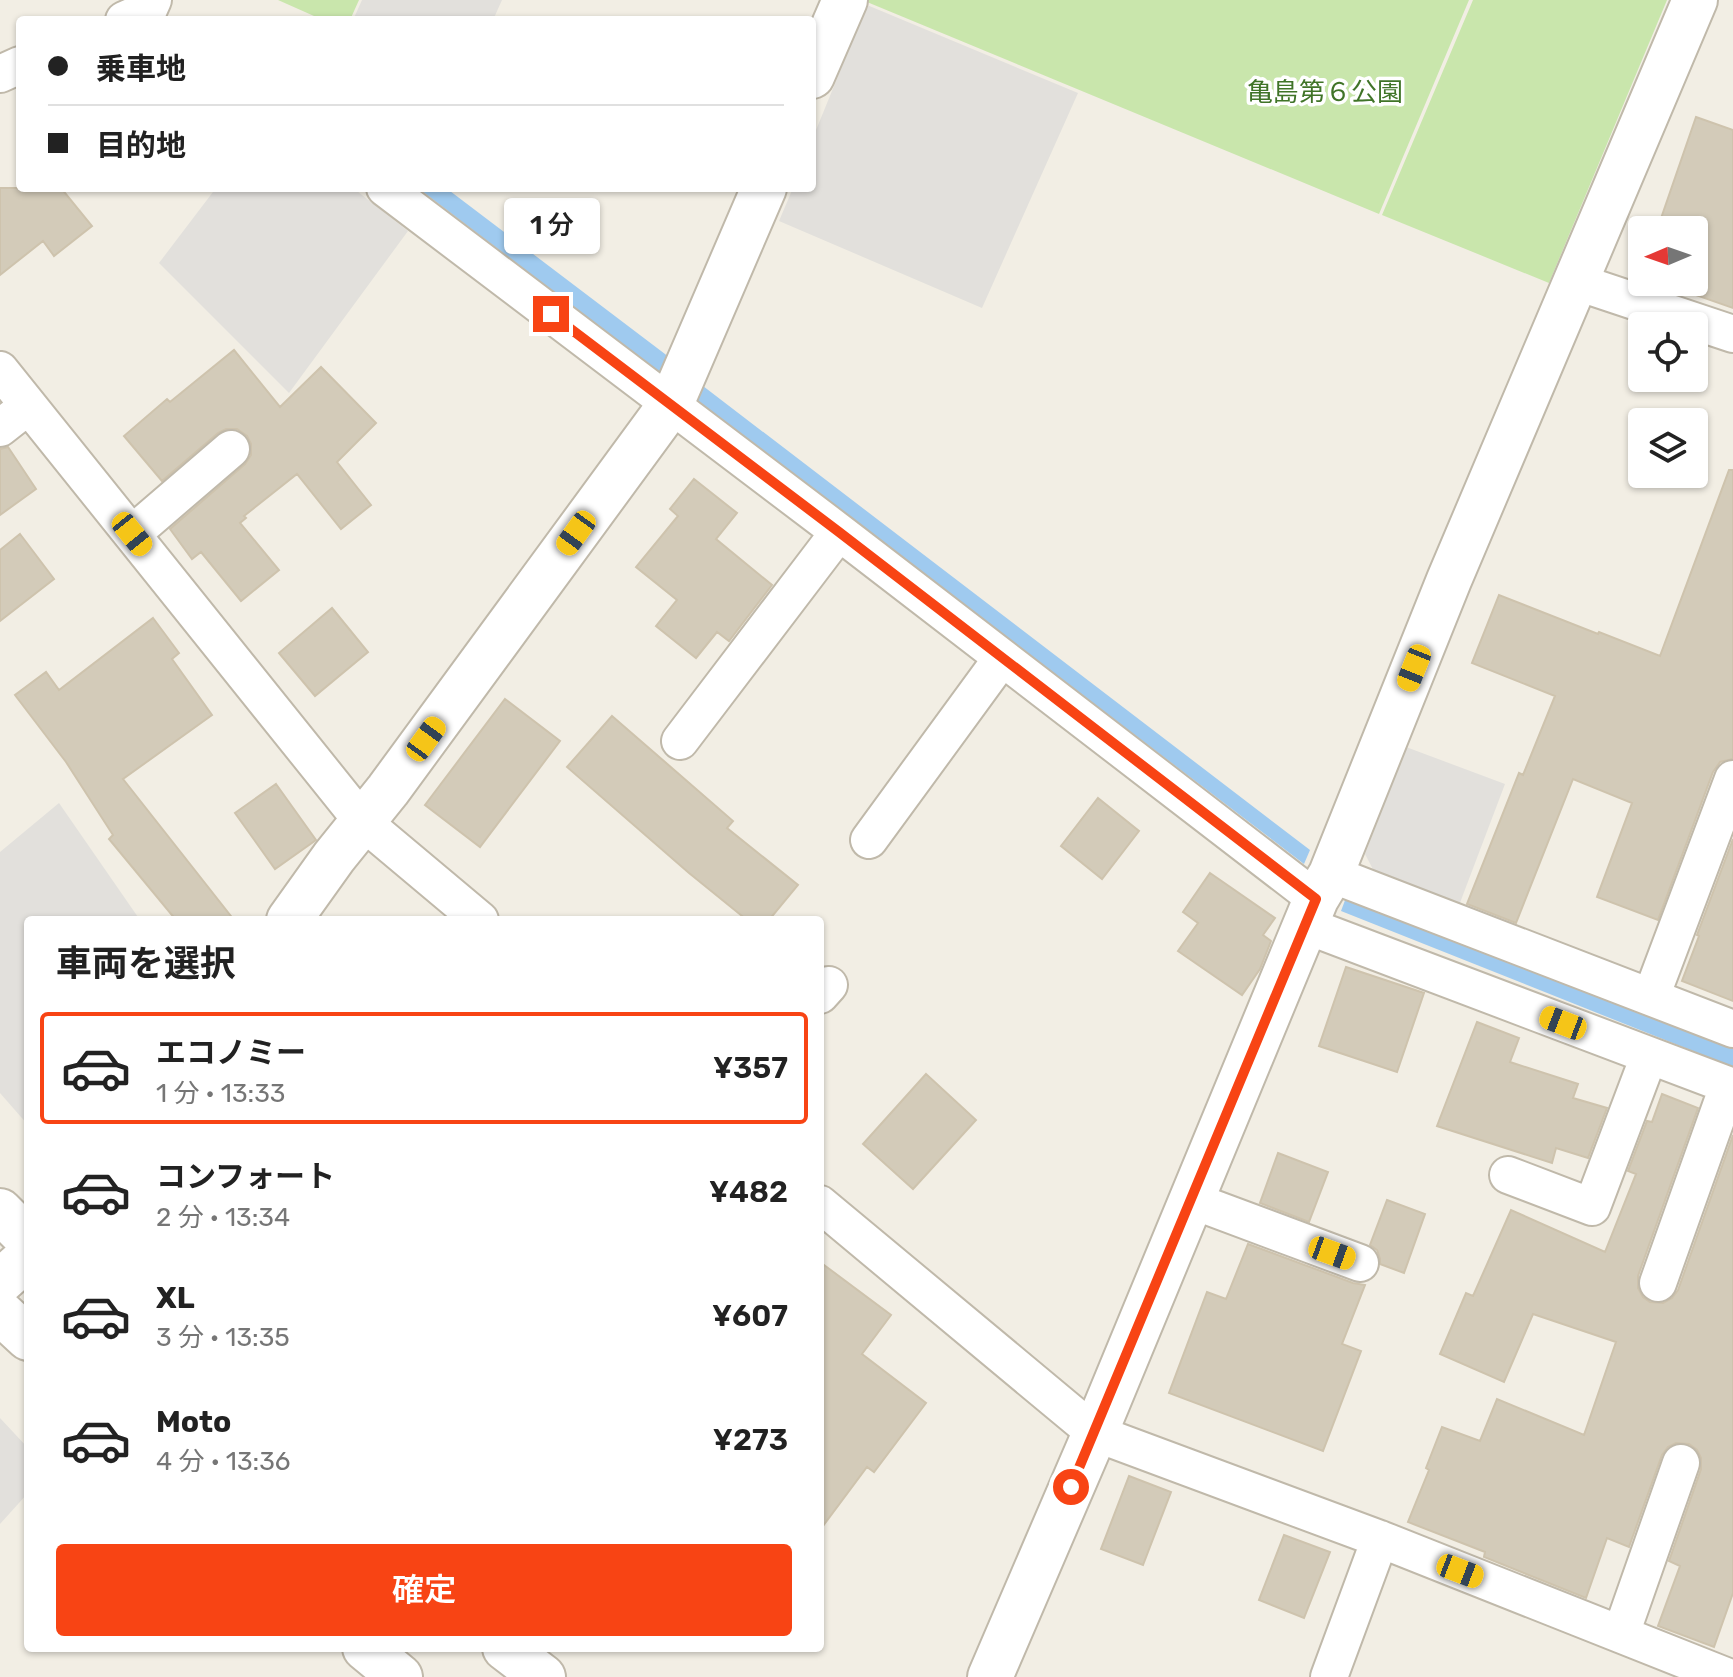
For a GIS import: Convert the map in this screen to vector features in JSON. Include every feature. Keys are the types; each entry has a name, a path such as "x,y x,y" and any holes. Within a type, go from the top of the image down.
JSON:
{"street":[{"path":"816,67 845,0"},
{"path":"990,1677 1695,0"},
{"path":"390,192 671,403 1317,899 1649,1056 1730,1086 1658,1283"},
{"path":"292,916 388,790 671,403 762,192"},
{"path":"1577,282 1733,334"},
{"path":"0,370 362,821 475,916"},
{"path":"0,428 28,406"},
{"path":"132,534 231,449"},
{"path":"680,741 839,532"},
{"path":"869,840 1002,658"},
{"path":"1651,997 1733,779"},
{"path":"1317,899 1651,997 1733,1029"},
{"path":"1508,1175 1592,1207 1649,1056"},
{"path":"1191,1200 1360,1263"},
{"path":"824,1207 1095,1433 1380,1539 1728,1677"},
{"path":"0,1211 24,1235"},
{"path":"0,1282 24,1261"},
{"path":"0,1312 24,1334"},
{"path":"1621,1634 1681,1463"},
{"path":"1329,1677 1380,1539"},
{"path":"370,1652 400,1677"},
{"path":"510,1652 543,1677"}],"green space":[{"path":"278,0 359,0 352,16 314,16"},
{"name":"亀島第６公園","path":"868,0 1469,0 1379,214"},
{"path":"1473,0 1667,0 1549,283 1382,215"}],"shaded area":[{"path":"362,0 502,0 495,16 355,16"},
{"path":"867,5 1078,93 982,308 779,221 791,192 816,192 816,130"},
{"path":"213,192 358,192 408,231 289,393 159,263"},
{"path":"1406,747 1505,784 1458,908 1377,877 1365,854"},
{"path":"59,803 137,916 24,916 24,1120 0,1093 0,852"},
{"path":"0,1418 24,1444 24,1497 0,1524"}],"water":[{"path":"423,192 451,192 665,354 1310,850 1304,864"},
{"path":"1347,895 1733,1048 1733,1067 1341,911"}],"building":[{"path":"1696,117 1733,130 1733,308 1699,296 1708,296 1708,216 1662,216"},
{"path":"0,188 16,188 16,192 64,192 92,226 54,256 43,241 0,275"},
{"path":"234,350 280,407 321,367 376,423 337,462 371,505 341,529 297,474 244,516 246,518 240,523 279,570 241,601 201,552 192,559 170,529 245,464 251,455 247,436 237,429 218,433 162,481 124,436 167,399 170,402"},
{"path":"8,447 36,489 0,515 0,449"},
{"path":"1729,470 1733,470 1733,759 1720,762 1713,772 1658,920 1597,897 1632,803 1573,779 1516,923 1467,904 1519,773 1523,775 1555,696 1472,663 1499,595 1660,656"},
{"path":"694,479 737,513 716,539 772,585 729,641 717,632 696,658 656,626 677,600 636,567 678,516 670,509"},
{"path":"20,534 54,579 0,621 0,550"},
{"path":"332,608 368,652 315,696 279,653"},
{"path":"153,618 179,653 172,659 212,715 123,779 231,916 173,916 109,839 113,835 66,762 15,695 46,672 59,690"},
{"path":"505,699 560,741 480,847 425,805"},
{"path":"612,716 733,821 727,828 798,885 772,916 742,916 567,767"},
{"path":"276,784 316,840 275,869 235,813"},
{"path":"1098,798 1139,831 1102,879 1061,846"},
{"path":"1733,839 1733,1001 1682,981"},
{"path":"1210,873 1275,918 1263,935 1271,941 1260,969 1242,995 1178,951 1198,923 1183,912"},
{"path":"1346,967 1424,993 1397,1072 1319,1046"},
{"path":"1477,1022 1519,1038 1510,1062 1578,1084 1573,1098 1607,1108 1588,1158 1556,1148 1552,1163 1437,1126"},
{"path":"926,1074 976,1120 913,1189 863,1144"},
{"path":"1662,1094 1698,1108 1638,1276 1638,1288 1650,1302 1663,1303 1678,1290 1733,1135 1733,1593 1714,1647 1658,1626 1680,1566 1669,1561 1701,1469 1701,1458 1689,1444 1676,1443 1662,1455 1629,1547 1607,1538 1586,1598 1484,1557 1485,1552 1408,1522 1442,1427 1480,1441 1497,1399 1584,1435 1616,1342 1533,1314 1504,1382 1440,1354 1466,1293 1473,1296 1511,1210 1605,1252 1636,1174 1628,1171 1647,1121 1652,1122"},
{"path":"1278,1153 1328,1172 1309,1222 1260,1203"},
{"path":"1387,1200 1425,1214 1404,1273 1380,1264 1377,1250 1370,1245"},
{"path":"1248,1244 1365,1285 1342,1344 1361,1351 1323,1451 1169,1393 1207,1292 1226,1299"},
{"path":"824,1265 891,1315 862,1354 926,1403 874,1472 867,1467 824,1525"},
{"path":"1129,1476 1171,1492 1143,1565 1101,1549"},
{"path":"1284,1535 1330,1552 1304,1618 1259,1600"}],"route":[{"path":"551,314 1316,899 1071,1487"}]}
